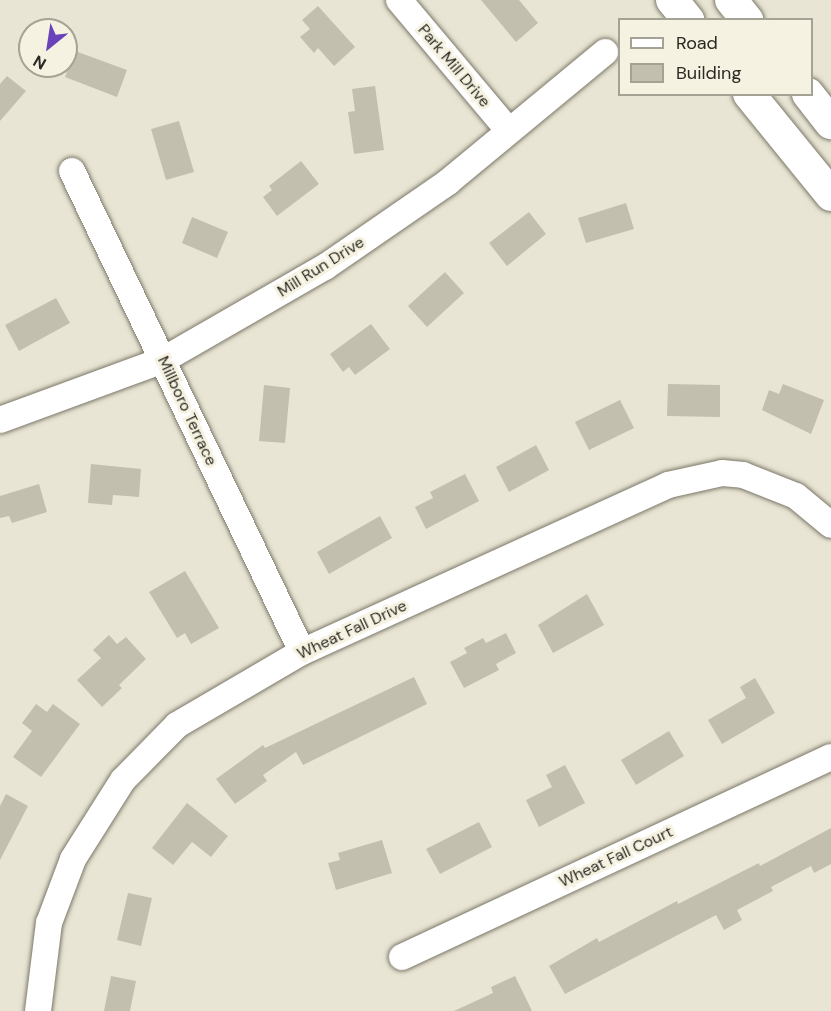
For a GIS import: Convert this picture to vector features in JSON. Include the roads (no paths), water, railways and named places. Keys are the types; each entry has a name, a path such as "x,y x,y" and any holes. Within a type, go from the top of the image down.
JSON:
{"main road":[{"path":"672,0 686,18"},
{"path":"732,0 746,18"},
{"path":"751,96 831,195"},
{"path":"810,96 831,123"}],"street":[{"name":"Park Mill Drive","path":"399,0 509,131"},
{"name":"Mill Run Drive","path":"0,420 163,360 325,267 448,182 605,52"},
{"name":"Millboro Terrace","path":"72,171 302,652"},
{"name":"Wheat Fall Drive","path":"38,1011 42,967 57,902 73,859 123,780 177,725 302,652 668,485 722,473 743,475 796,496 831,525"},
{"name":"Wheat Fall Court","path":"402,957 831,757"}]}
